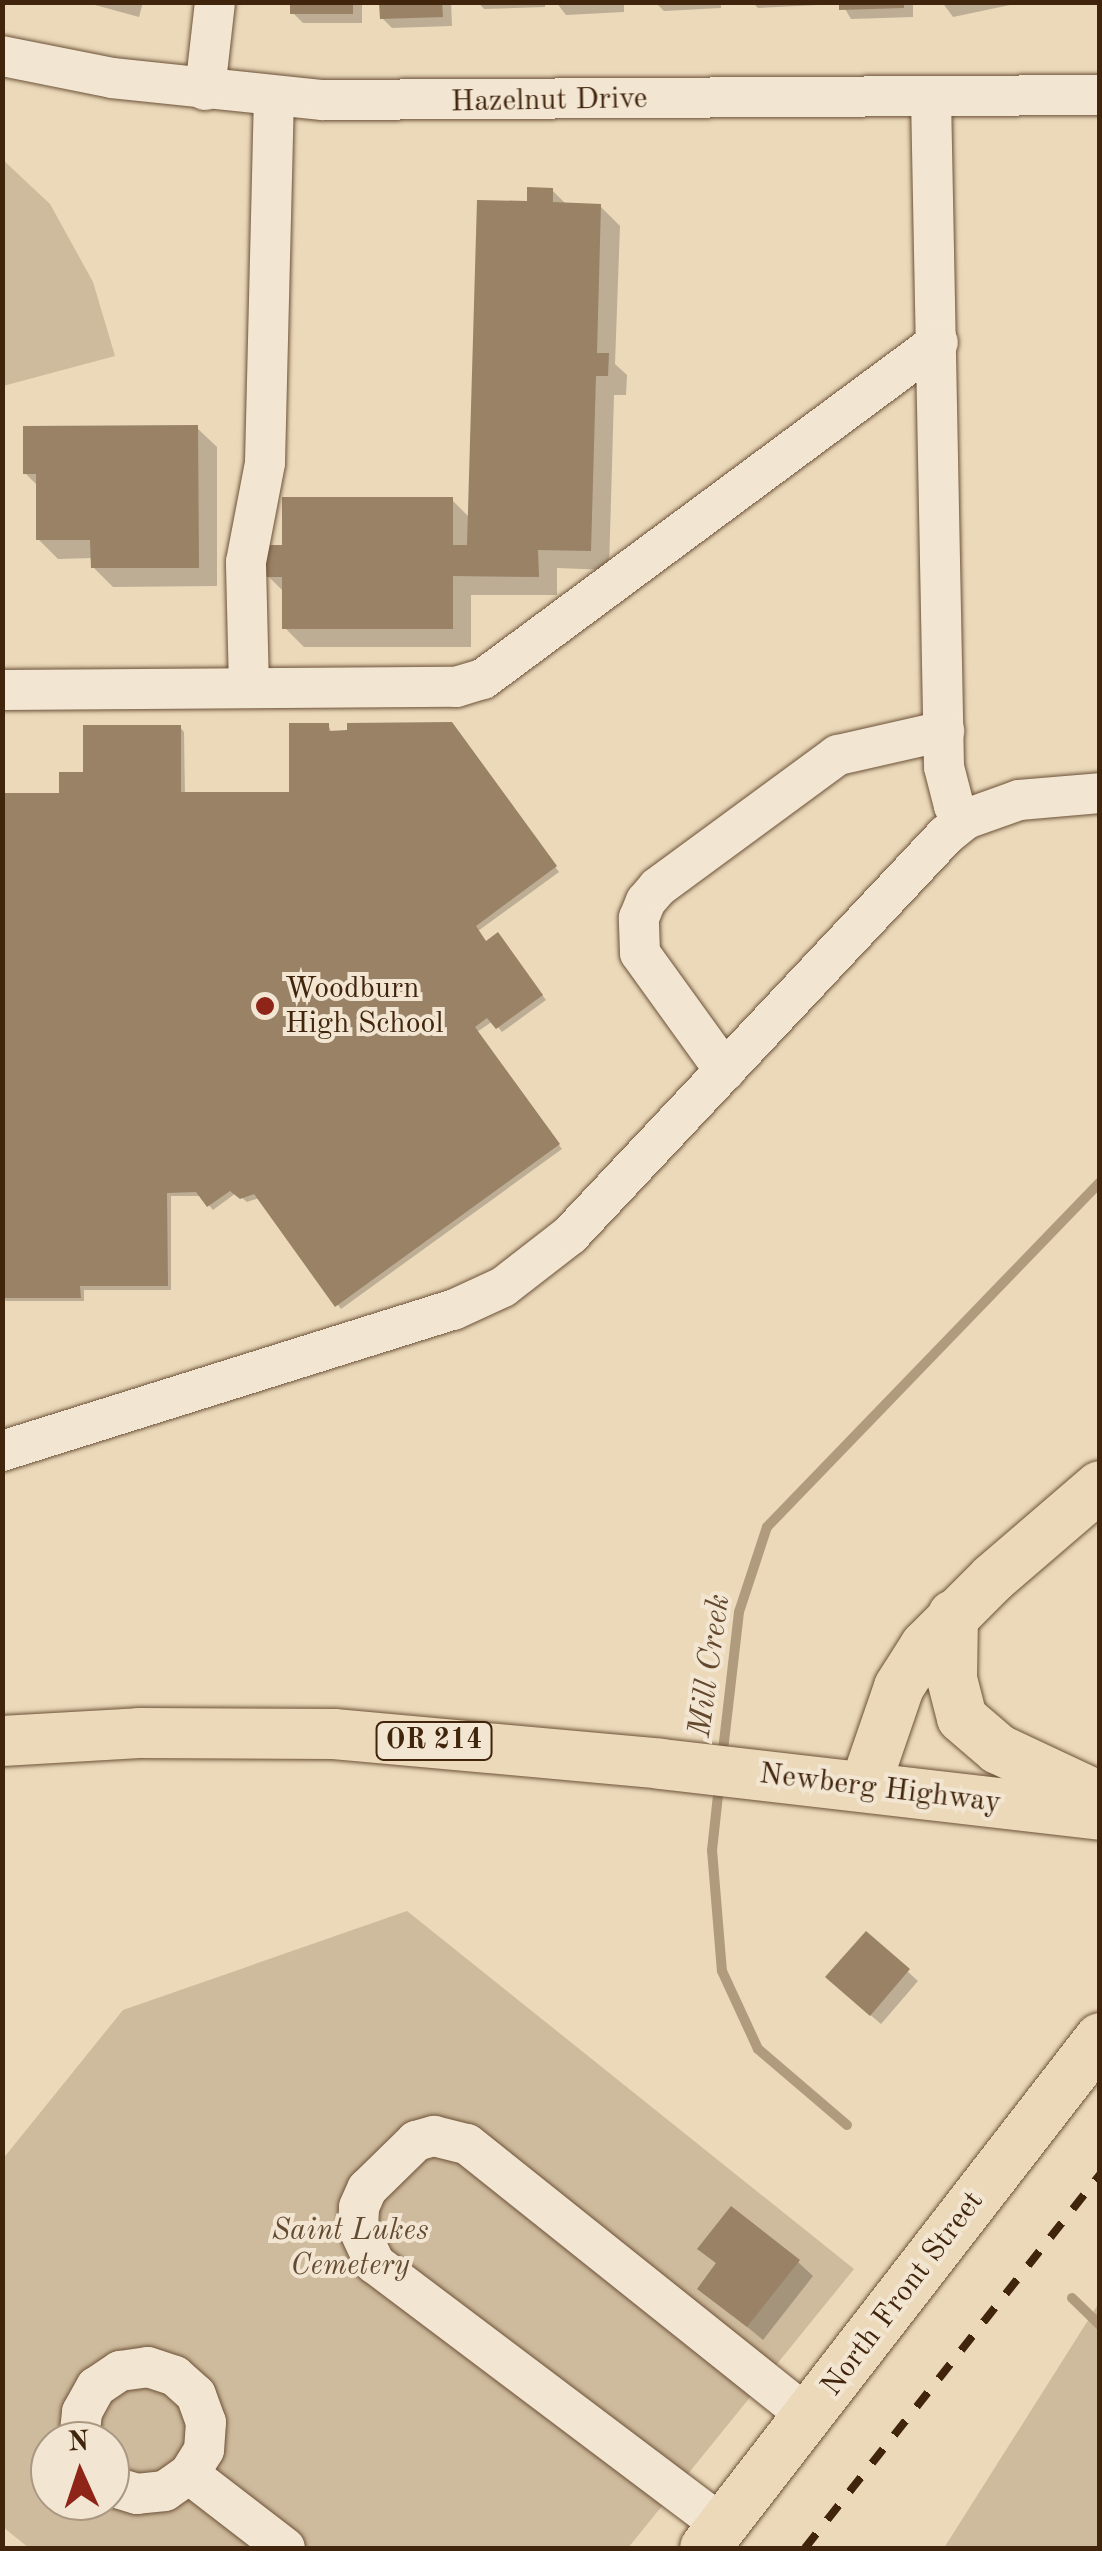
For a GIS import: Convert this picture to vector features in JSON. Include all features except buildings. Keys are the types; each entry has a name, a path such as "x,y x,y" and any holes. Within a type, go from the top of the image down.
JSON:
{"main road":[{"path":"865,1786 898,1687 952,1616 1100,1486"},
{"path":"952,1616 952,1679 962,1718 998,1749 1100,1796"},
{"name":"Newberg Highway","path":"2,1741 139,1733 334,1734 865,1786 1100,1815"},
{"name":"North Front Street","path":"714,2538 1100,2038"}],"street":[{"path":"205,90 215,2"},
{"name":"Hazelnut Drive","path":"2,56 205,90 406,102 1100,95"},
{"path":"932,96 944,731 948,786 954,806 966,819"},
{"path":"249,688 246,562 264,463 274,97"},
{"path":"2,690 456,687 483,680 938,342"},
{"path":"725,1071 640,954 637,936 646,902 658,887 838,754 944,731"},
{"path":"2,1451 453,1310 502,1287 570,1235 946,834 966,819 1019,800 1100,793"},
{"path":"714,2538 375,2264 358,2228 359,2208 367,2189 416,2141 434,2136 468,2144 810,2417"},
{"path":"81,2421 96,2387 120,2371 148,2368 175,2376 196,2395 206,2422 204,2450 189,2474 166,2491 130,2492"},
{"path":"189,2474 285,2548"}],"green space":[{"path":"2,159 50,204 93,282 115,356 3,386"},
{"name":"Saint Lukes Cemetery","path":"407,1911 854,2269 628,2548 29,2548 3,2527 2,2160 123,2010"},
{"path":"1099,2303 1099,2548 944,2548"}],"waterway":[{"name":"Mill Creek","path":"722,1759 739,1612 767,1527 1100,1182"},
{"name":"Mill Creek","path":"719,1786 712,1850 722,1971 758,2049 847,2125"},
{"name":"Mill Creek","path":"1072,2298 1100,2325"}],"railway":[{"path":"805,2548 1100,2175"}],"place":[{"name":"Woodburn High School","path":"265,1006"}]}
